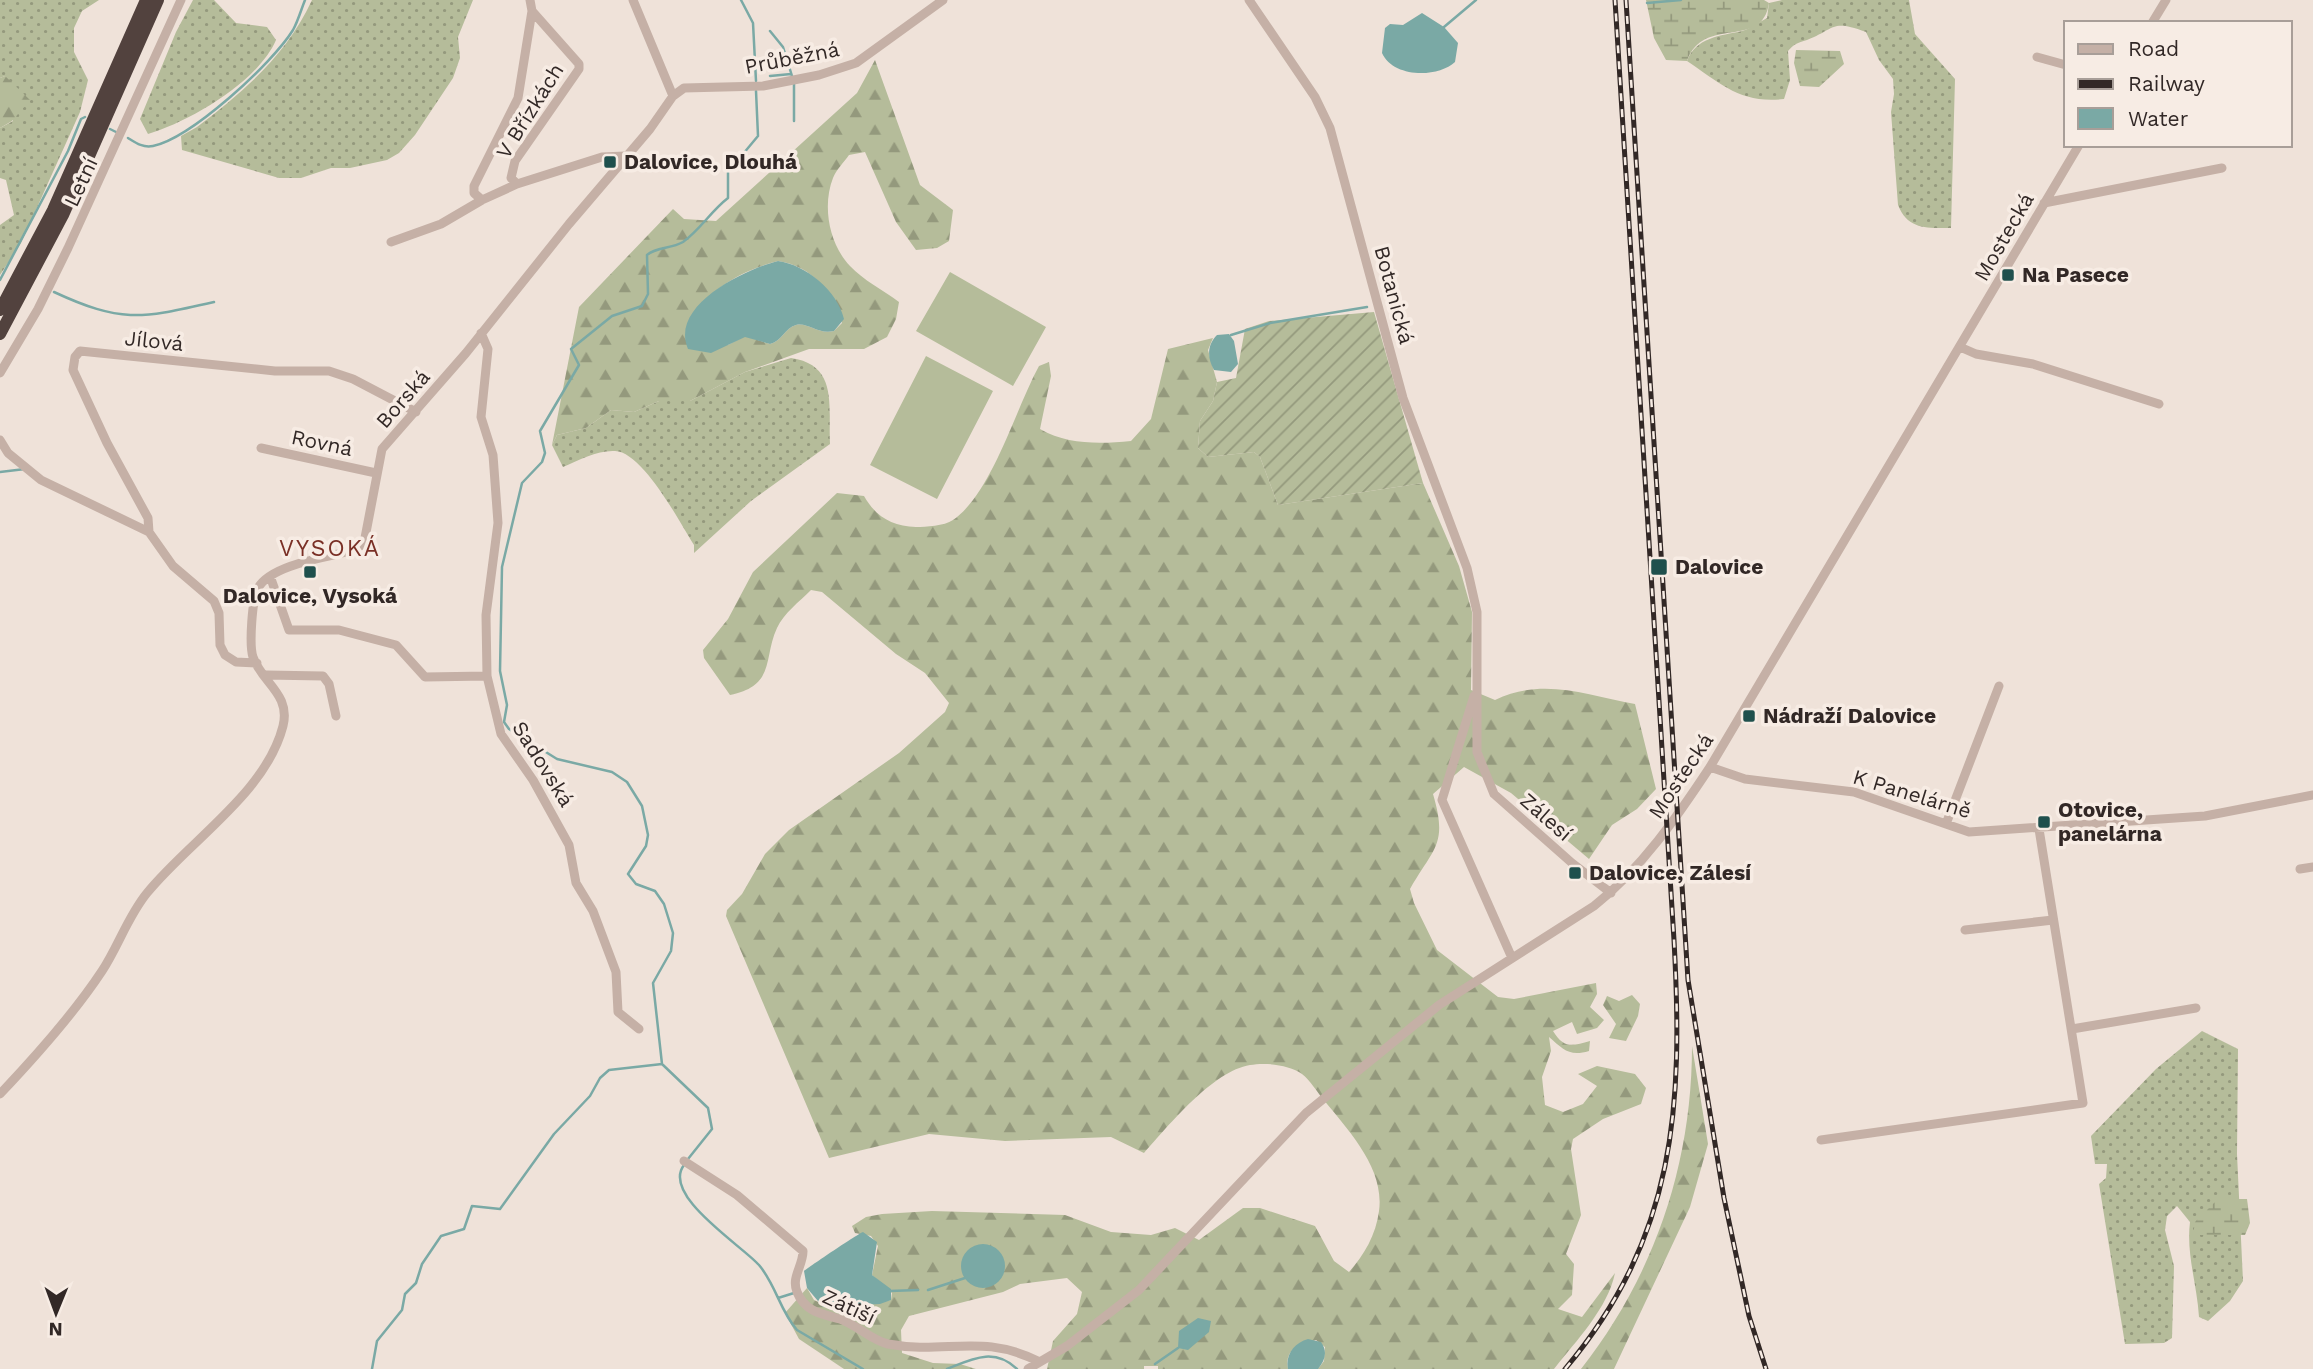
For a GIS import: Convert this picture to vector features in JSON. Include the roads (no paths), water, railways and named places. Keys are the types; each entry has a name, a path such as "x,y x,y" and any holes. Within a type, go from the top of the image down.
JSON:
{"highway":[{"path":"0,310 52,210 146,0"},
{"path":"0,334 63,215 158,0"}],"street":[{"name":"Letní","path":"0,373 38,309 68,248 181,0"},
{"path":"482,200 474,193 474,186 518,98 532,11 530,0"},
{"path":"633,0 673,96"},
{"name":"Průběžná","path":"673,96 684,88 763,86 819,75 856,63 943,0"},
{"name":"Botanická","path":"1249,0 1315,97 1330,128 1403,398 1467,568 1477,612 1477,752"},
{"path":"2153,21 2166,0"},
{"name":"V Břízkách","path":"532,11 579,65 579,69 515,161 511,178 517,184 602,157 625,156"},
{"path":"2037,57 2064,64"},
{"name":"Borská","path":"270,576 281,569 355,550 364,543 382,449 416,412 650,129 673,96"},
{"name":"Mostecká","path":"1028,1369 1067,1346 1139,1290 1306,1113 1439,1005 1611,893 1677,818 1710,767 2078,147"},
{"path":"2044,203 2222,168"},
{"path":"391,242 441,224 482,200 517,184"},
{"name":"Sadovská","path":"481,333 488,349 481,417 493,455 498,523 486,615 487,676 501,734 533,780 569,845 576,883 593,911 616,972 618,1012 639,1029"},
{"path":"1960,347 1976,354 2033,364 2159,404"},
{"name":"Jílová","path":"149,532 148,518 107,443 73,370 75,357 80,351 275,371 329,371 353,379 416,412"},
{"path":"0,440 8,453 41,481 149,532 173,566 214,601 219,613 220,645 225,655 236,662 257,663"},
{"name":"Rovná","path":"261,448 376,473"},
{"path":"0,1094 30,1063 102,972 145,896 255,782 273,755 284,725 285,704 252,655 257,589 270,576 289,630 339,630 397,645 425,677 487,676"},
{"path":"266,675 323,676 328,684 336,716"},
{"path":"1946,824 1999,686"},
{"path":"1477,687 1441,800 1512,958"},
{"name":"Zálesí","path":"1477,752 1494,794 1611,893"},
{"name":"K Panelárně","path":"1710,767 1745,779 1854,792 1969,832 2205,816 2313,795"},
{"path":"1821,1140 2083,1103 2039,829"},
{"path":"2300,869 2313,867"},
{"path":"1965,930 2053,920"},
{"path":"2072,1030 2196,1008"},
{"name":"Zátiší","path":"686,1161 737,1195 803,1251 803,1260 795,1282 796,1290 815,1313 841,1320 884,1343 926,1347 998,1345 1040,1362"}],"water":[{"path":"1422,13 1444,27 1458,43 1455,62 1438,71 1427,73 1405,71 1388,61 1382,53 1385,28 1390,24 1403,25"},
{"path":"778,261 789,263 809,273 835,298 844,319 834,331 796,325 770,344 745,337 711,353 688,349 685,333 690,318 700,304 730,281"},
{"path":"1229,334 1234,341 1238,364 1231,372 1214,370 1212,365 1210,347 1217,335"},
{"path":"863,1232 877,1242 872,1275 891,1289 891,1300 880,1304 823,1307 807,1288 804,1271"},
{"path":"983,1244 998,1251 1005,1266 998,1281 983,1288 968,1281 961,1266 968,1251"},
{"path":"1198,1318 1211,1321 1209,1332 1188,1350 1178,1348 1179,1331"},
{"path":"1308,1339 1321,1342 1324,1349 1325,1356 1318,1369 1288,1369 1292,1350"}],"waterway":[{"path":"128,138 143,146 153,146 169,140 208,115 249,80 283,44 295,27 305,0"},
{"path":"741,0 753,23 756,81"},
{"path":"1444,27 1476,0"},
{"path":"1647,3 1681,0"},
{"path":"770,31 783,47 792,76"},
{"path":"770,76 791,74"},
{"path":"794,84 794,121"},
{"path":"688,1159 712,1129 708,1108 662,1064 653,983 671,951 673,933 664,904 655,891 636,884 628,874 646,846 648,835 642,806 627,782 612,772 557,759 509,729 504,722 507,705 500,671 502,567 522,483 542,462 545,453 540,431 579,365 571,349 612,316 642,306 648,294 647,255 683,242 728,198 728,172 758,136 756,91"},
{"path":"0,280 68,151 81,119 85,117"},
{"path":"110,129 116,132"},
{"path":"54,292 98,309 133,315 168,312 214,302"},
{"path":"1231,335 1270,323 1367,307"},
{"path":"0,472 25,469"},
{"path":"372,1369 377,1341 402,1310 405,1294 416,1283 422,1264 441,1236 464,1229 472,1206 500,1209 554,1134 590,1096 600,1078 609,1070 662,1064"},
{"path":"684,1165 680,1177 683,1190 693,1205 759,1265 797,1330 863,1369"},
{"path":"928,1290 965,1278"},
{"path":"890,1291 918,1290"},
{"path":"778,1298 794,1293"},
{"path":"1155,1364 1178,1348"},
{"path":"947,1369 983,1357 1000,1358 1017,1369"}],"railway":[{"path":"1565,1369 1602,1319 1631,1269 1651,1218 1665,1166 1677,1058 1674,940 1615,0"},
{"path":"1626,0 1688,980 1724,1198 1749,1316 1766,1369"}],"place":[{"name":"Dalovice, Dlouhá","path":"610,162"},
{"name":"Na Pasece","path":"2008,275"},
{"name":"Dalovice","path":"1659,567"},
{"name":"Dalovice, Vysoká","path":"310,572"},
{"name":"Nádraží Dalovice","path":"1749,716"},
{"name":"Otovice, panelárna","path":"2044,822"},
{"name":"Dalovice, Zálesí","path":"1575,873"}],"district":[{"name":"VYSOKÁ","path":"330,548"}]}
